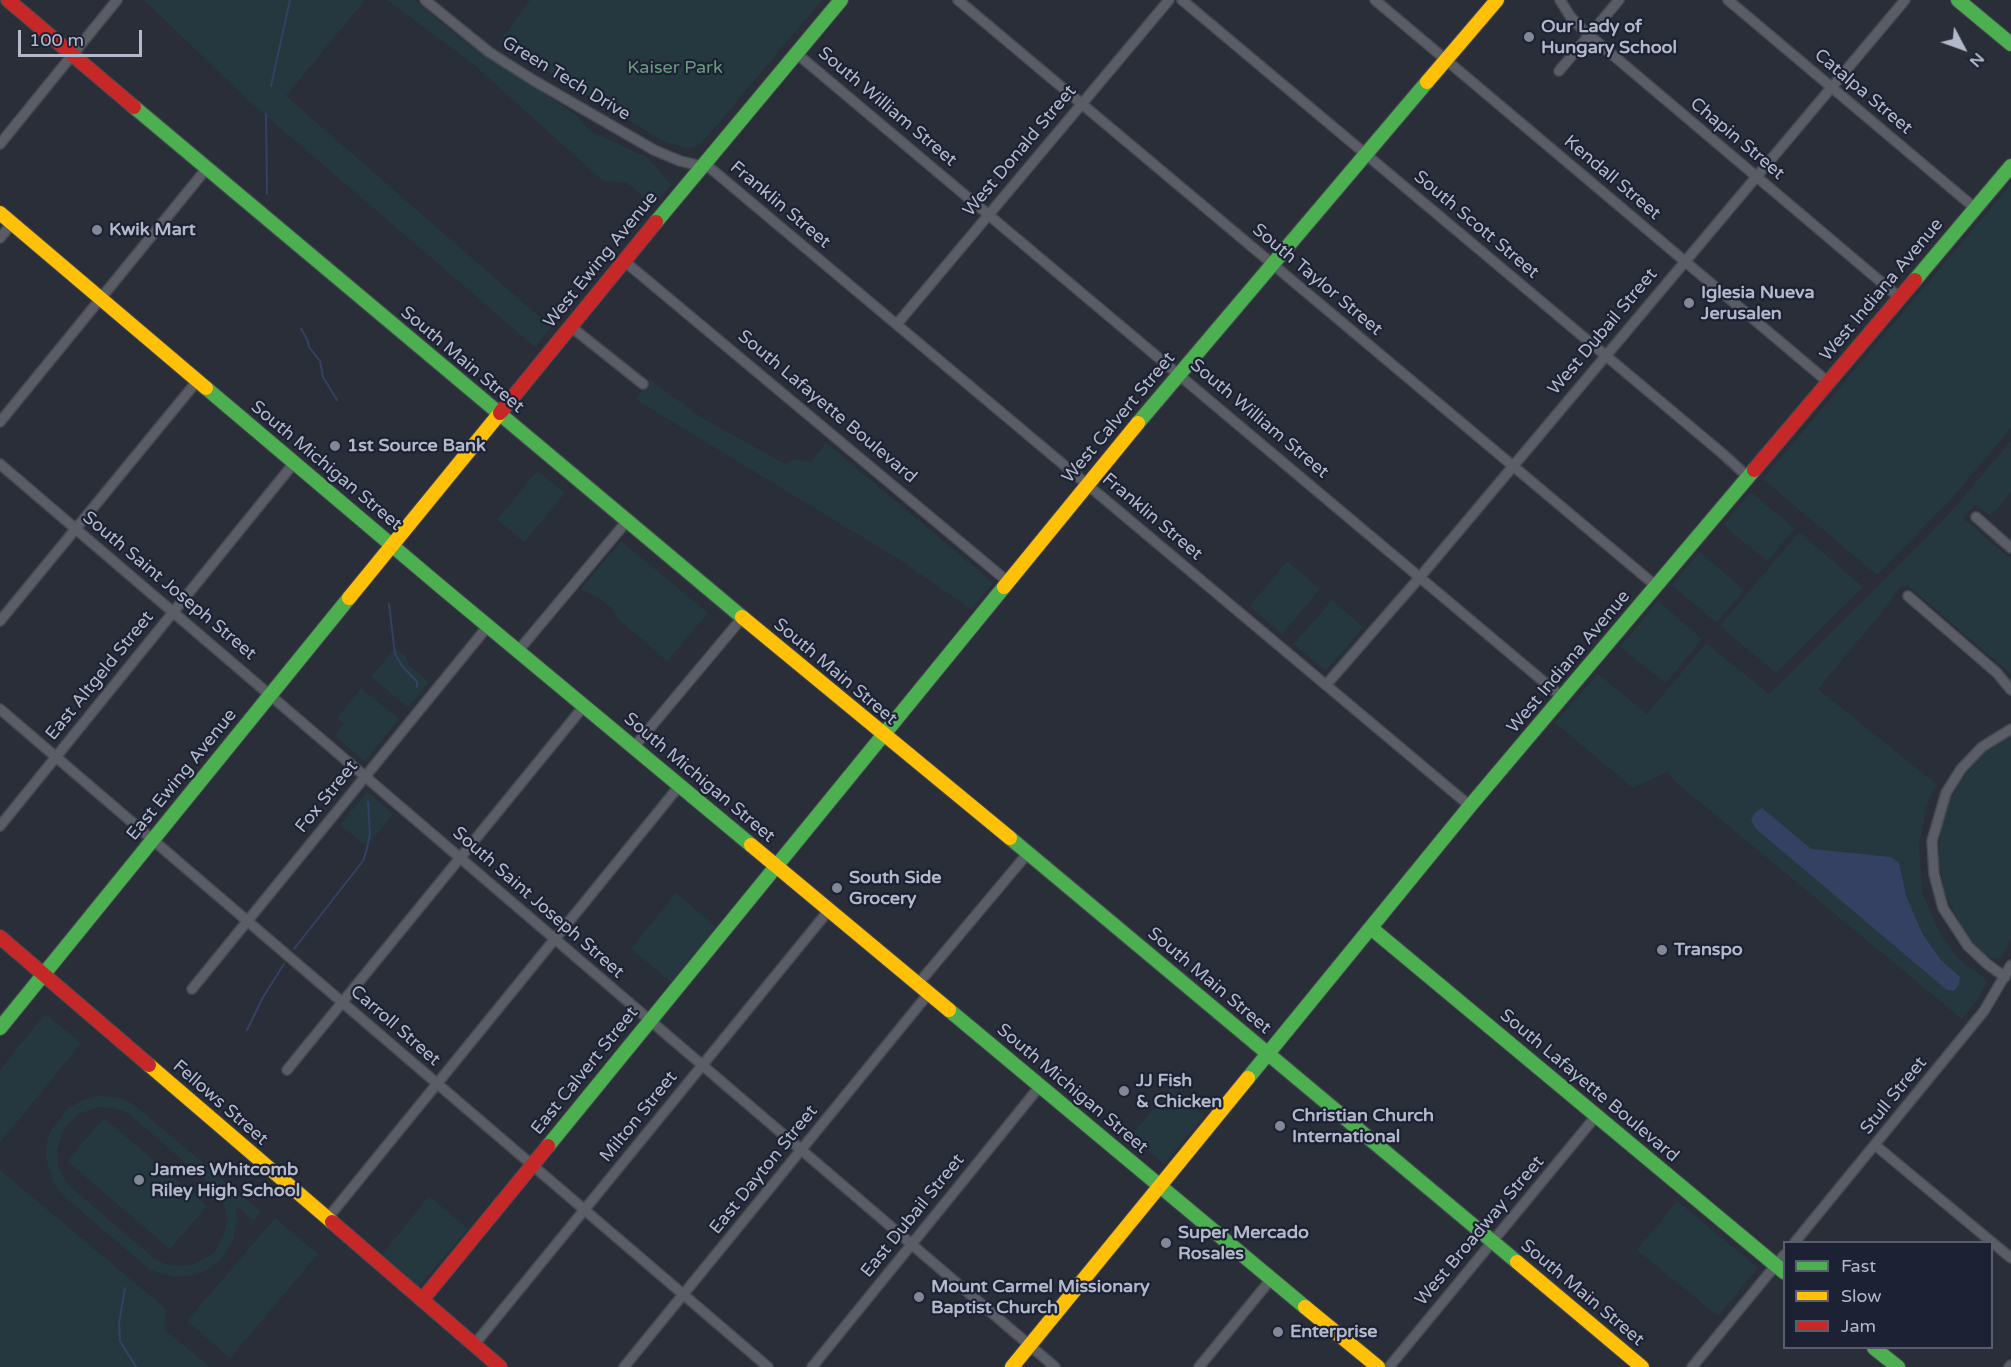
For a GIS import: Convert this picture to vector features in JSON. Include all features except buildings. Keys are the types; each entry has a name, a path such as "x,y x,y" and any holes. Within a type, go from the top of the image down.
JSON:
{"street":[{"name":"South Main Street","path":"8,0 742,618 1028,853 1642,1367"},
{"path":"0,144 117,0"},
{"name":"Green Tech Drive","path":"425,0 504,62 654,150 680,161 701,166"},
{"name":"West Ewing Avenue","path":"393,546 701,166 841,0"},
{"name":"South Taylor Street","path":"958,0 1656,586"},
{"name":"West Donald Street","path":"897,324 1169,0"},
{"name":"South Scott Street","path":"1182,0 1748,477"},
{"name":"Kendall Street","path":"1375,0 1828,382"},
{"name":"West Calvert Street","path":"776,866 1087,484 1497,0"},
{"name":"Chapin Street","path":"1560,0 1570,16 1589,36 1900,297"},
{"path":"1559,71 1618,0"},
{"name":"Catalpa Street","path":"1728,0 1976,209"},
{"name":"West Dubail Street","path":"1326,685 1420,577 1905,0"},
{"path":"1958,0 2011,45"},
{"name":"South William Street","path":"796,52 1562,697"},
{"name":"Franklin Street","path":"701,166 710,168 723,177 1470,806"},
{"name":"West Indiana Avenue","path":"1012,1367 1470,806 2011,166"},
{"path":"0,422 207,168"},
{"name":"South Michigan Street","path":"0,213 488,626 1378,1367"},
{"path":"0,238 12,223"},
{"name":"South Lafayette Boulevard","path":"624,260 1007,581"},
{"path":"570,326 643,384"},
{"path":"0,621 198,380"},
{"name":"East Altgeld Street","path":"0,826 294,463"},
{"name":"South Saint Joseph Street","path":"0,464 1055,1367"},
{"path":"1976,517 2011,548"},
{"path":"518,651 627,520"},
{"name":"East Ewing Avenue","path":"0,1028 393,546"},
{"path":"1908,596 1997,673 2011,690"},
{"path":"634,747 742,618"},
{"name":"Fox Street","path":"192,989 488,626"},
{"path":"287,1070 584,706"},
{"name":"Carroll Street","path":"0,709 768,1367"},
{"path":"2005,977 1968,946 1946,914 1934,874 1932,841 1946,793 1961,769 1982,747 2011,729"},
{"path":"327,1219 680,785"},
{"name":"East Dayton Street","path":"624,1367 801,1150 1028,853"},
{"name":"East Calvert Street","path":"422,1300 776,866"},
{"name":"Milton Street","path":"474,1345 830,910"},
{"name":"South Lafayette Boulevard","path":"1371,928 1596,1116 1782,1264"},
{"name":"Fellows Street","path":"0,937 500,1367"},
{"name":"Stull Street","path":"1796,1241 1984,1011 2011,965"},
{"name":"East Dubail Street","path":"812,1367 1040,1086"},
{"name":"West Broadway Street","path":"1389,1367 1596,1116"},
{"path":"1875,1145 1991,1241"},
{"path":"1993,1243 2011,1258"},
{"path":"1692,1367 1782,1264"},
{"path":"1199,1367 1272,1278"},
{"path":"1876,1349 1898,1367"}],"green space":[{"path":"144,0 365,0 286,96 551,327 535,347 250,102"},
{"path":"387,0 415,0 455,34 576,115 590,131 648,158 671,185 653,205 627,183 603,181 472,63"},
{"name":"Kaiser Park","path":"530,0 822,0 701,144 689,148 665,142 499,42"},
{"path":"2011,184 2011,428 1952,498 1877,575 1763,479"},
{"path":"650,380 702,418 785,464 795,459 811,462 826,443 993,583 971,609 900,560 635,399"},
{"path":"2011,441 2011,492 1991,516 1976,504 1963,518 2011,559 2011,674 1907,585 1900,587 1818,689 1936,784 1927,804 1919,845 1922,892 1940,934 1962,962 1986,979 1986,984 1976,1001 1962,1019 1673,780 1669,771 1633,788 1555,723 1598,674 1647,714 1706,643 1769,694 1919,545"},
{"path":"537,471 565,493 524,542 497,520"},
{"path":"1751,492 1795,529 1767,561 1723,525"},
{"path":"1799,532 1863,587 1776,673 1720,626"},
{"path":"621,541 708,613 667,661 616,617 613,609 581,589"},
{"path":"1700,552 1744,590 1716,623 1672,585"},
{"path":"1287,561 1320,589 1282,634 1250,606"},
{"path":"1332,600 1363,627 1326,671 1294,644"},
{"path":"1658,601 1702,639 1666,683 1620,647"},
{"path":"395,648 407,657 408,665 429,682 408,707 371,677"},
{"path":"361,688 399,719 365,761 334,735 344,724 337,718"},
{"path":"2011,736 2011,939 2000,959 1986,956 1963,930 1945,892 1939,862 1941,830 1950,799 1965,775 1986,752"},
{"path":"367,792 393,814 372,840 364,844 340,825"},
{"path":"676,893 716,927 671,982 631,949"},
{"path":"45,1014 81,1043 0,1143 0,1070"},
{"path":"1171,1088 1204,1116 1164,1164 1131,1136"},
{"path":"99,1096 117,1097 133,1104 261,1212 254,1221 236,1206 237,1221 233,1240 223,1257 207,1270 178,1277 149,1269 66,1198 55,1185 46,1159 47,1141 50,1132 66,1110 81,1101","holes":["99,1107 114,1108 128,1113 217,1190 224,1204 227,1221 223,1237 215,1251 209,1256 194,1264 178,1266 162,1263 74,1190 64,1179 58,1166 57,1151 63,1130 78,1114"]},
{"path":"104,1118 207,1206 170,1249 67,1161"},
{"path":"0,1170 166,1309 165,1330 210,1367 0,1367"},
{"path":"429,1196 468,1229 419,1286 382,1255"},
{"path":"1677,1201 1758,1268 1718,1316 1637,1250"},
{"path":"275,1218 318,1254 230,1358 187,1321"}],"water":[{"path":"1762,808 1811,849 1891,857 1899,863 1906,896 1923,935 1941,960 1960,977 1959,984 1954,991 1947,990 1755,828 1751,819"}],"waterway":[{"path":"271,86 290,0"},
{"path":"266,114 267,194"},
{"path":"301,329 309,347 320,361 323,377 337,400"},
{"path":"389,604 395,654 417,682 417,687"},
{"path":"294,949 363,861 370,834 368,802"},
{"path":"247,1030 263,997 284,964"},
{"path":"125,1288 119,1324 120,1341 136,1367"}],"traffic: fast":[{"path":"656,222 841,0"},
{"path":"1958,0 2011,44"},
{"path":"1138,423 1427,82"},
{"path":"134,107 742,617"},
{"path":"1915,280 2011,166"},
{"path":"206,388 751,845"},
{"path":"1248,1078 1470,806 1754,470"},
{"path":"548,1146 1004,587"},
{"path":"0,1028 349,598"},
{"path":"1010,838 1517,1262"},
{"path":"1371,928 1783,1271"},
{"path":"949,1010 1305,1307"},
{"path":"1875,1349 1898,1367"}],"traffic: slow":[{"path":"1427,82 1497,0"},
{"path":"0,213 206,388"},
{"path":"349,598 500,413"},
{"path":"1004,587 1138,423"},
{"path":"742,617 1010,838"},
{"path":"751,845 949,1010"},
{"path":"149,1065 332,1222"},
{"path":"1012,1367 1248,1078"},
{"path":"1517,1262 1642,1367"},
{"path":"1305,1307 1378,1367"}],"traffic: jam":[{"path":"8,0 134,107"},
{"path":"500,413 656,222"},
{"path":"1754,470 1915,280"},
{"path":"0,937 149,1065"},
{"path":"422,1300 548,1146"},
{"path":"332,1222 500,1367"}],"place":[{"name":"Our Lady of Hungary School","path":"1529,37"},
{"name":"Kwik Mart","path":"97,230"},
{"name":"Iglesia Nueva Jerusalen","path":"1689,303"},
{"name":"1st Source Bank","path":"335,446"},
{"name":"South Side Grocery","path":"837,888"},
{"name":"Transpo","path":"1662,950"},
{"name":"JJ Fish & Chicken","path":"1124,1091"},
{"name":"Christian Church International","path":"1280,1126"},
{"name":"James Whitcomb Riley High School","path":"139,1180"},
{"name":"Super Mercado Rosales","path":"1166,1243"},
{"name":"Mount Carmel Missionary Baptist Church","path":"919,1297"},
{"name":"Enterprise","path":"1278,1332"}]}
